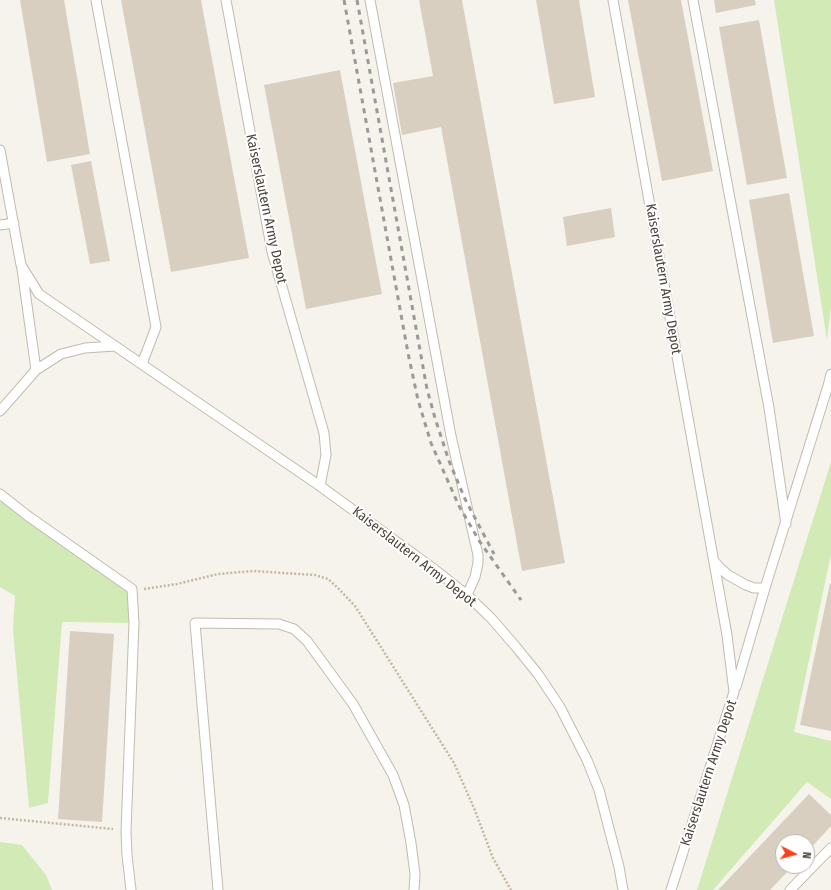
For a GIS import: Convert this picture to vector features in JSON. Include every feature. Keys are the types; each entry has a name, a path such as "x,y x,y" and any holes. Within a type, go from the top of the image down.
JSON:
{"lane":[{"path":"96,0 156,327 142,364"},
{"name":"Kaiserslautern Army Depot","path":"226,0 272,252 324,434 326,455 320,486"},
{"path":"370,0 451,436 478,555 475,577 467,595"},
{"name":"Kaiserslautern Army Depot","path":"613,0 727,635 734,692 671,890"},
{"path":"693,0 769,408 786,524"},
{"name":"Kaiserslautern Army Depot","path":"0,150 21,265 39,294 320,486 434,569 467,595 491,618 516,647 538,674 560,707 587,760 599,790 619,867 623,890"},
{"path":"0,226 14,223"},
{"path":"21,265 36,370"},
{"path":"1,409 36,370 62,354 85,348 115,346"},
{"path":"734,692 831,374"},
{"path":"0,494 28,516 132,589 134,623 126,831 131,890"},
{"path":"713,559 720,568 734,578 754,588 765,588"},
{"path":"218,890 195,623 279,624 294,629 307,641 353,704 393,775 404,805 411,843 415,874 414,890"},
{"path":"790,890 831,848"}],"path":[{"path":"132,589 156,588 218,574 253,571 315,574 328,579 355,606 454,763 474,808 493,858 511,890"},
{"path":"0,818 126,831"}],"green space":[{"path":"774,0 831,0 831,307 827,340"},
{"path":"831,462 831,554 794,732 831,741 831,799 807,782 713,890 697,890"},
{"path":"0,501 28,516 132,589 134,623 62,622 48,803 29,808 13,630 15,596 0,587"},
{"path":"0,842 22,845 46,875 52,890 0,890"}],"building":[{"path":"20,0 64,0 90,154 47,162"},
{"path":"121,0 201,0 249,258 171,272"},
{"path":"419,0 462,0 565,563 522,571 441,127 402,135 393,83 433,76"},
{"path":"536,0 579,0 595,97 554,104"},
{"path":"628,0 681,0 713,171 662,181"},
{"path":"714,0 755,0 756,5 716,13"},
{"path":"759,20 787,178 747,185 719,27"},
{"path":"340,70 382,294 306,309 264,85"},
{"path":"91,161 110,261 90,264 71,165"},
{"path":"789,193 814,336 773,343 749,200"},
{"path":"611,208 615,237 567,246 563,217"},
{"path":"830,583 831,584 831,731 800,725"},
{"path":"70,631 114,634 102,822 58,819"},
{"path":"809,794 831,815 831,826 815,843 815,834 775,834 775,874 785,874 770,890 718,890"}],"railway":[{"path":"344,0 408,353 418,400 431,443 459,506 480,542 521,600"},
{"path":"357,0 427,389 449,461 465,499 494,554"}]}
